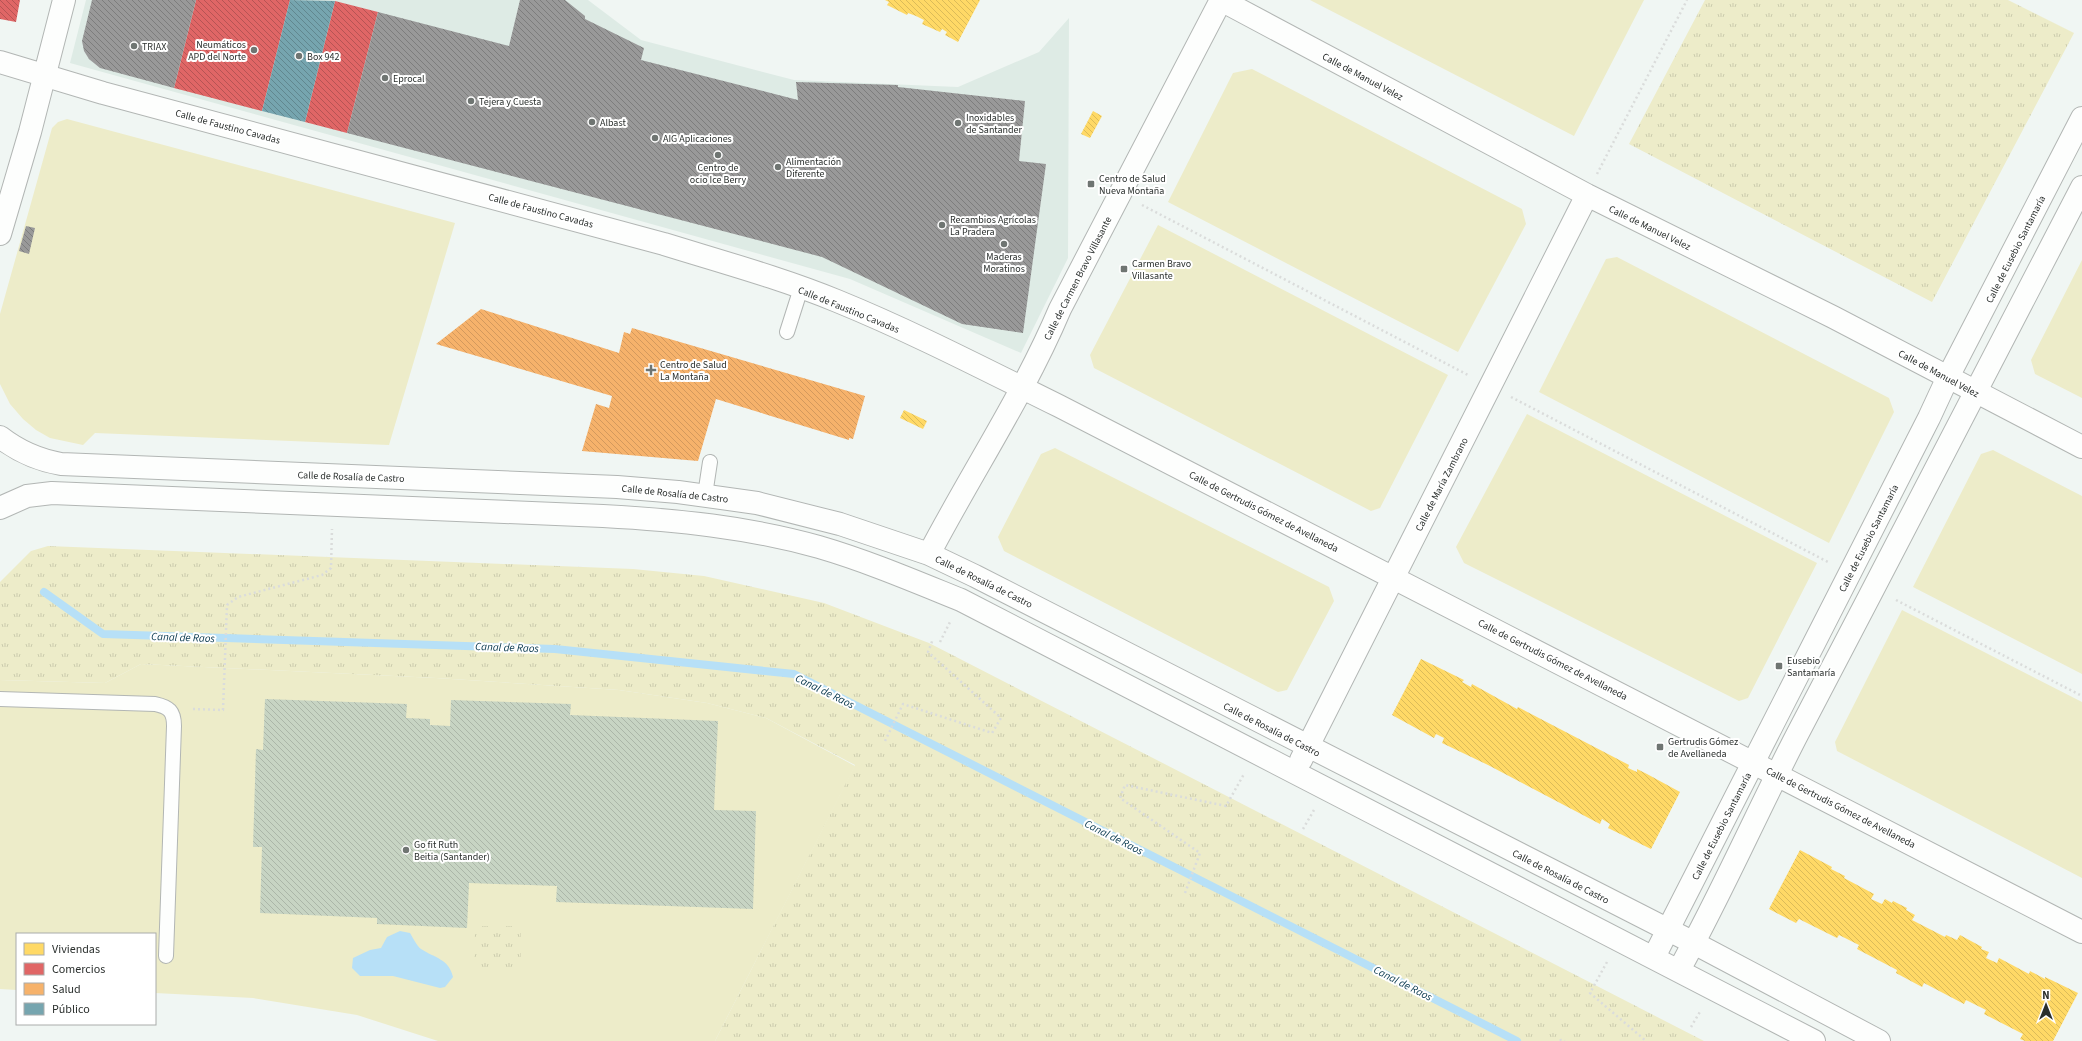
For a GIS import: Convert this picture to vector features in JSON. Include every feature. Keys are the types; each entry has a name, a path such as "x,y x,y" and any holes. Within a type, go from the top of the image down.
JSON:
{"street":[{"path":"0,234 45,76 64,0"},
{"name":"Calle de Manuel Velez","path":"1221,0 1586,195 1833,317 2082,447"},
{"name":"Calle de Carmen Bravo Villasante","path":"929,554 1022,388 1049,336 1060,309 1221,0"},
{"name":"Calle de Faustino Cavadas","path":"0,62 45,76 664,244 837,301 913,335 1022,388"},
{"name":"Calle de Eusebio Santamaría","path":"1654,957 1948,377 2082,118"},
{"path":"1679,970 1694,943 1777,774 1977,392 2082,186"},
{"name":"Calle de María Zambrano","path":"1294,773 1586,195"},
{"name":"Calle de Gertrudis Gómez de Avellaneda","path":"1022,388 1394,577 2082,932"},
{"name":"Calle de Rosalía de Castro","path":"0,437 37,458 61,464 617,487 705,495 757,503 803,514 929,554 1002,589 1307,747 1694,943 1879,1041"},
{"path":"0,508 27,496 52,493 672,520 730,528 818,547 887,570 961,600 1814,1041"}],"lane":[{"path":"787,332 801,288"},
{"path":"705,495 710,462"},
{"path":"0,699 155,704 169,709 174,719 174,726 166,956"}],"path":[{"path":"1586,195 1687,0"},
{"path":"169,709 223,710 227,605 238,597 309,580 322,575 331,568 332,504"},
{"path":"1874,589 2082,696"},
{"path":"885,741 903,704 992,732 1001,718 928,652 933,639"},
{"path":"1185,893 1199,860 1200,853 1120,798 1125,785 1226,806 1234,793"},
{"path":"1597,982 1590,993 1646,1041"},
{"path":"1560,1041 1565,1041"}],"shaded area":[{"path":"86,0 588,0 641,40 794,80 958,87 1039,52 1069,18 1068,258 1021,353 850,279 70,63"}],"green space":[{"path":"1310,0 1644,0 1574,136"},
{"path":"1705,0 2008,0 2074,33 1932,302 1629,144"},
{"path":"1252,69 1522,209 1526,224 1458,352 1168,202 1233,73"},
{"path":"67,119 455,223 389,445 95,433 83,445 50,438 36,430 23,419 10,404 0,384 0,314 52,128 58,122"},
{"path":"1158,225 1448,375 1380,508 1371,511 1094,368 1090,355"},
{"path":"1617,257 1889,398 1894,412 1829,543 1539,392 1606,259"},
{"path":"2082,260 2082,398 2035,374 2031,360"},
{"path":"1527,414 1817,563 1748,698 1739,701 1464,563 1456,547"},
{"path":"1055,448 1329,587 1334,601 1287,690 1278,692 1004,551 998,537 1041,454"},
{"path":"1993,450 2082,496 2082,674 1913,587 1981,454"},
{"path":"48,546 633,569 704,576 824,603 929,643 1704,1041 715,1041 855,765 766,718 707,703 619,690 436,678 141,664 105,683 0,680 0,582 31,551"},
{"path":"1902,610 2082,702 2082,878 1837,751 1835,742"},
{"name":"Go fit Ruth Beitia (Santander)","path":"141,664 436,678 619,690 707,703 766,718 855,766 715,1041 438,1041 357,1015 253,998 156,993 156,933 16,933 16,990 0,989 0,680 105,683"},
{"path":"475,926 521,926 521,969 474,968"}],"water":[{"path":"400,931 410,933 421,949 441,960 448,966 453,977 445,987 440,988 393,976 360,976 352,968 353,958 370,950 381,948 387,937"}],"building: Viviendas":[{"path":"885,0 980,0 958,42 945,35 947,32 942,29 940,32 922,24 924,20 908,13 907,15 887,5 889,2"},
{"path":"1093,111 1102,116 1090,138 1081,134"},
{"path":"904,410 927,421 923,429 900,418"},
{"path":"1421,659 1464,680 1462,682 1471,687 1472,684 1517,709 1518,707 1629,765 1628,768 1637,772 1637,769 1680,792 1651,849 1608,828 1610,824 1602,819 1600,824 1488,765 1442,743 1444,738 1436,734 1434,738 1392,715"},
{"path":"1800,850 1832,867 1831,869 1845,876 1844,878 1874,894 1871,899 1882,904 1885,899 1892,903 1893,901 1907,908 1906,910 1915,915 1912,920 1945,937 1946,935 1957,940 1960,935 1982,947 1981,949 1989,952 1986,958 1997,963 1999,958 2029,974 2030,971 2078,993 2053,1041 2025,1041 2020,1039 2023,1034 1984,1014 1986,1010 1966,1000 1964,1004 1924,983 1922,987 1896,973 1897,970 1857,949 1859,945 1839,935 1837,938 1799,919 1796,923 1769,909"}],"building: Comercios":[{"path":"0,0 20,0 16,22 0,19"},
{"path":"196,0 290,0 262,111 174,88"},
{"path":"335,1 378,12 347,133 305,122"}],"building: Salud":[{"name":"Centro de Salud La Montaña","path":"481,309 619,353 624,332 630,334 632,328 865,396 853,439 849,438 849,440 716,399 698,461 582,451 596,404 609,408 612,396 436,344"}],"building: Público":[{"name":"Box 942","path":"290,0 335,1 305,122 262,111"}],"building: Industria":[{"name":"TRIAX","path":"92,0 196,0 174,88 100,68 89,59 84,51 82,41"},
{"path":"520,0 565,0 585,16 585,19 644,48 641,60 798,100 796,82 898,85 898,87 1025,101 1019,161 1046,164 1023,333 962,324 822,257 347,133 378,12 509,46"},
{"path":"26,226 35,228 29,254 19,251"}],"building: Otros":[{"path":"265,699 407,704 406,718 430,719 430,725 450,726 451,700 571,704 570,715 718,721 714,810 756,811 753,909 556,902 557,886 469,883 467,928 377,924 377,918 260,913 262,847 253,847 256,749 263,750"}],"waterway":[{"name":"Canal de Raos","path":"44,592 103,634 555,649 794,674 1517,1041"}],"place":[{"name":"TRIAX","path":"134,46"},
{"name":"Neumáticos APD del Norte","path":"254,50"},
{"name":"Box 942","path":"299,56"},
{"name":"Eprocal","path":"385,78"},
{"name":"Tejera y Cuesta","path":"471,101"},
{"name":"Albast","path":"592,122"},
{"name":"Inoxidables de Santander","path":"958,123"},
{"name":"AIG Aplicaciones","path":"655,138"},
{"name":"Centro de ocio Ice Berry","path":"718,155"},
{"name":"Alimentación Diferente","path":"778,167"},
{"name":"Centro de Salud Nueva Montaña","path":"1091,184"},
{"name":"Recambios Agrícolas La Pradera","path":"942,225"},
{"name":"Maderas Moratinos","path":"1004,244"},
{"name":"Carmen Bravo Villasante","path":"1124,269"},
{"name":"Centro de Salud La Montaña","path":"651,370"},
{"name":"Eusebio Santamaría","path":"1779,666"},
{"name":"Gertrudis Gómez de Avellaneda","path":"1660,747"},
{"name":"Go fit Ruth Beitia (Santander)","path":"406,850"}]}
